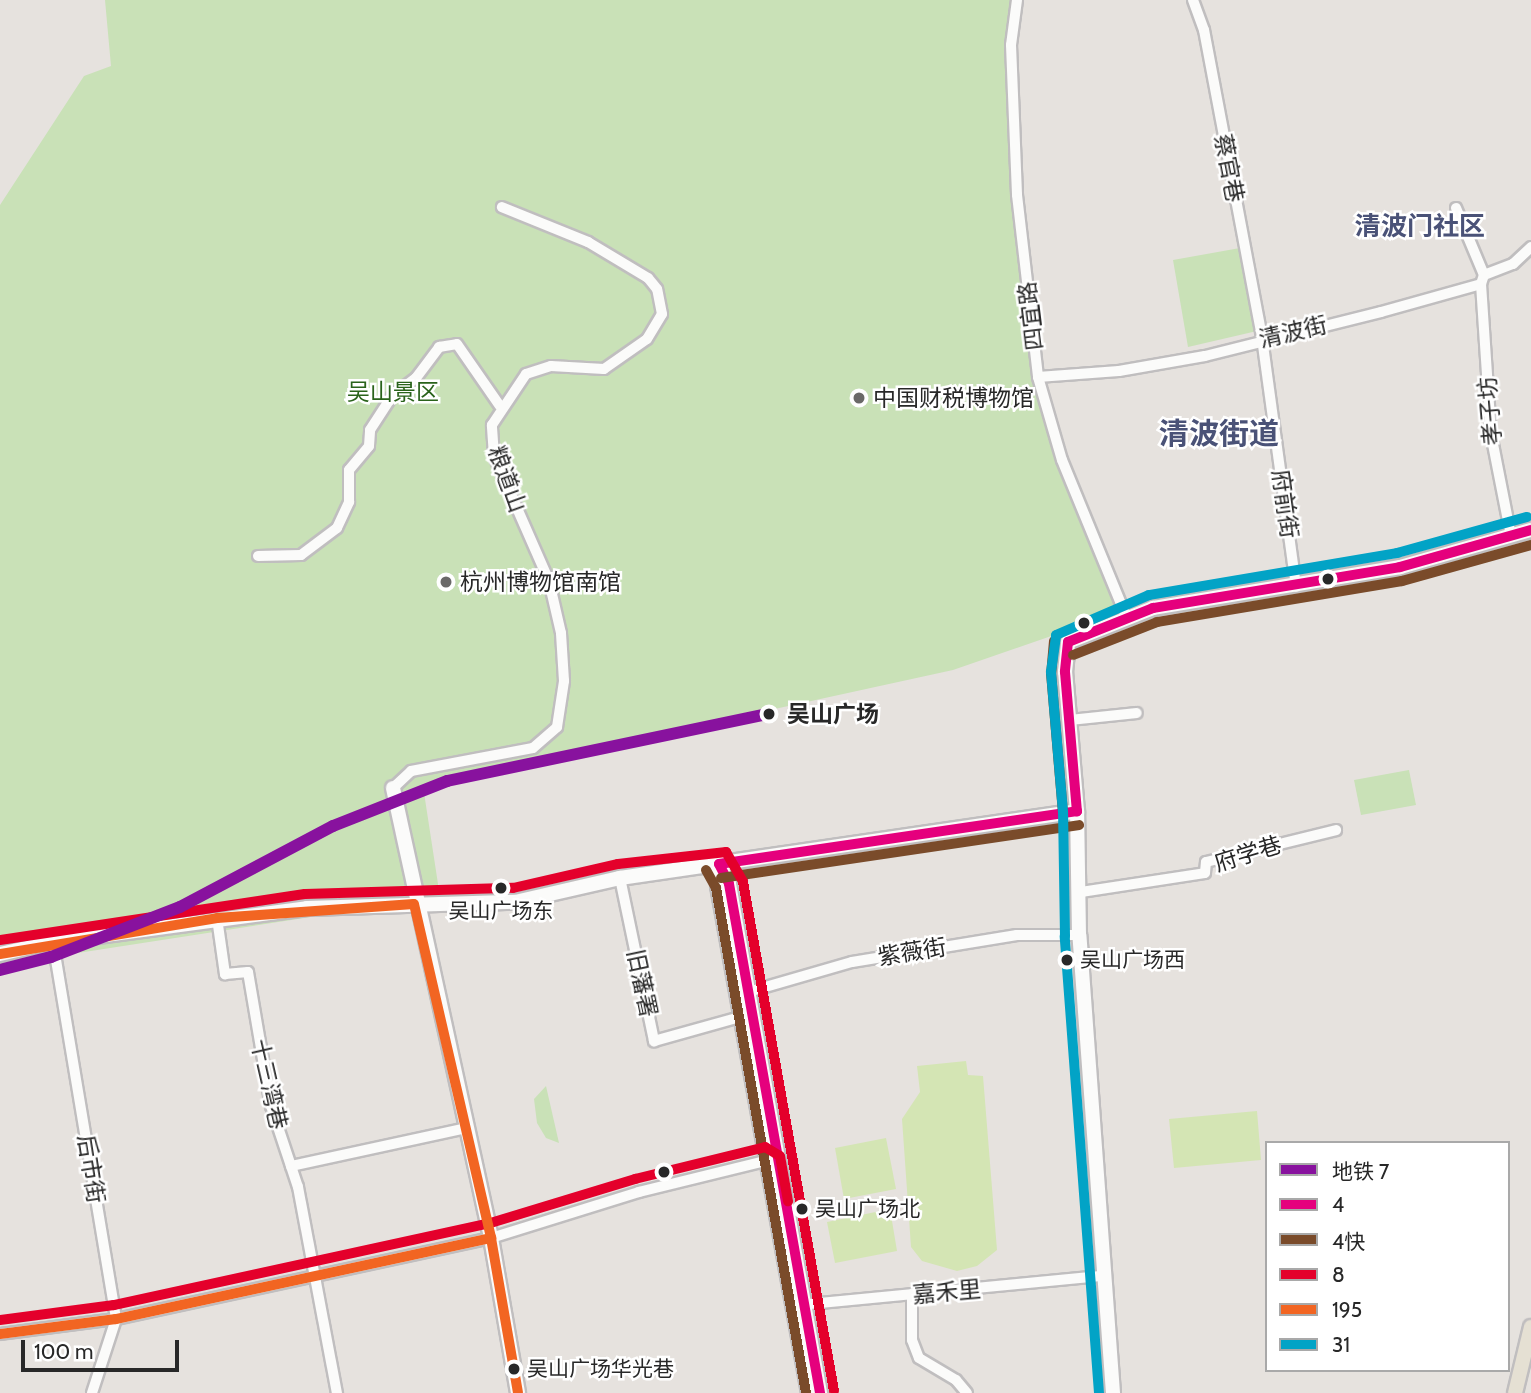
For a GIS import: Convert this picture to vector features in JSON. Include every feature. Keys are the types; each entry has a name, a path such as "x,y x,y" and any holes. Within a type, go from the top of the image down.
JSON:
{"main road":[{"path":"1515,1393 1531,1327"}],"street":[{"name":"四宜路","path":"1017,0 1011,45 1017,195 1038,377 1062,460 1126,616"},
{"name":"蔡官巷","path":"1193,0 1204,30 1262,338"},
{"path":"258,556 302,555 337,528 349,502 349,470 369,446 370,430 392,396 416,378 439,347 457,344 500,407 538,367 604,369 647,339 662,314 657,289 648,278 589,242 502,207"},
{"name":"孝子坊","path":"1456,208 1482,279 1491,435 1511,537"},
{"name":"清波街","path":"1038,377 1132,369 1205,356 1482,279 1513,264 1531,247"},
{"name":"府前街","path":"1262,338 1296,587"},
{"name":"粮道山","path":"393,788 411,771 533,748 558,727 564,681 561,633 549,581 494,456 492,425 500,407"},
{"path":"1113,1393 1101,1276 1079,935 1082,892 1065,672 1068,642 1126,616 1400,567 1531,530"},
{"path":"1070,720 1137,713"},
{"path":"393,788 414,904 491,1238 518,1393"},
{"path":"0,954 53,942 217,918 414,904 515,902 620,878 1077,811"},
{"name":"府学巷","path":"1082,892 1205,873 1206,862 1336,830"},
{"path":"719,864 729,884 748,992 772,1159 798,1305 808,1393"},
{"path":"719,864 740,1017 772,1159"},
{"name":"旧藩署","path":"620,878 654,1041 740,1017"},
{"name":"十三湾巷","path":"217,918 225,974 248,972 271,1106 290,1166 317,1272 337,1393"},
{"name":"紫薇街","path":"748,992 852,962 1017,935 1079,935"},
{"name":"后市街","path":"53,942 116,1319 92,1393"},
{"path":"290,1166 467,1128"},
{"path":"0,1334 116,1319 317,1272 491,1238 639,1192 772,1159"},
{"name":"嘉禾里","path":"798,1305 1101,1276"},
{"path":"912,1294 912,1340 919,1358 956,1380 967,1393"},
{"path":"798,1305 820,1393"}],"green space":[{"name":"吴山景区","path":"105,0 1015,0 1010,98 1047,423 1122,601 1112,615 953,670 423,786 440,897 0,965 0,205 84,76 111,66"},
{"path":"1240,248 1257,331 1188,347 1173,260"},
{"path":"1409,770 1416,805 1361,815 1354,780"},
{"path":"966,1061 968,1075 983,1076 997,1250 977,1266 957,1271 922,1261 911,1247 902,1119 920,1092 917,1066"},
{"path":"546,1086 559,1143 546,1138 537,1123 534,1099"},
{"path":"1257,1111 1261,1160 1174,1168 1169,1119"},
{"path":"886,1138 896,1189 844,1199 835,1148"},
{"path":"890,1209 897,1251 835,1263 827,1222"}],"metro line":[{"name":"7","path":"0,970 51,957 180,907 333,826 447,781 769,714"}],"transit line":[{"name":"31","path":"1099,1393 1065,936 1063,812 1051,672 1056,635 1149,595 1397,553 1527,517"},
{"name":"4","path":"1068,642 1153,608 1400,567 1531,530"},
{"name":"4快","path":"1073,655 1157,622 1402,581 1531,545"},
{"name":"4快","path":"1054,641 1051,673 1063,812"},
{"name":"4","path":"1068,642 1065,672 1077,811"},
{"name":"4","path":"719,864 1077,811"},
{"name":"4快","path":"721,878 1079,825"},
{"name":"8","path":"0,940 305,894 513,888 618,864 726,852 743,882 834,1391"},
{"name":"4","path":"719,864 729,884 820,1393"},
{"name":"4快","path":"706,870 716,888 806,1393"},
{"name":"195","path":"0,954 217,918 414,904 491,1238 518,1393"},
{"name":"8","path":"0,1320 114,1305 487,1224 635,1179 765,1147 780,1156 788,1201"},
{"name":"195","path":"0,1334 116,1319 491,1238"}],"place":[{"name":"中国财税博物馆","path":"859,398"},
{"name":"杭州博物馆南馆","path":"446,582"},
{"name":"吴山广场","path":"769,714"},
{"name":"吴山广场东","path":"501,888"},
{"name":"吴山广场西","path":"1067,960"},
{"name":"吴山广场北","path":"802,1209"},
{"name":"吴山广场华光巷","path":"514,1369"}],"district":[{"name":"清波门社区","path":"1420,227"},
{"name":"清波街道","path":"1219,434"}]}
